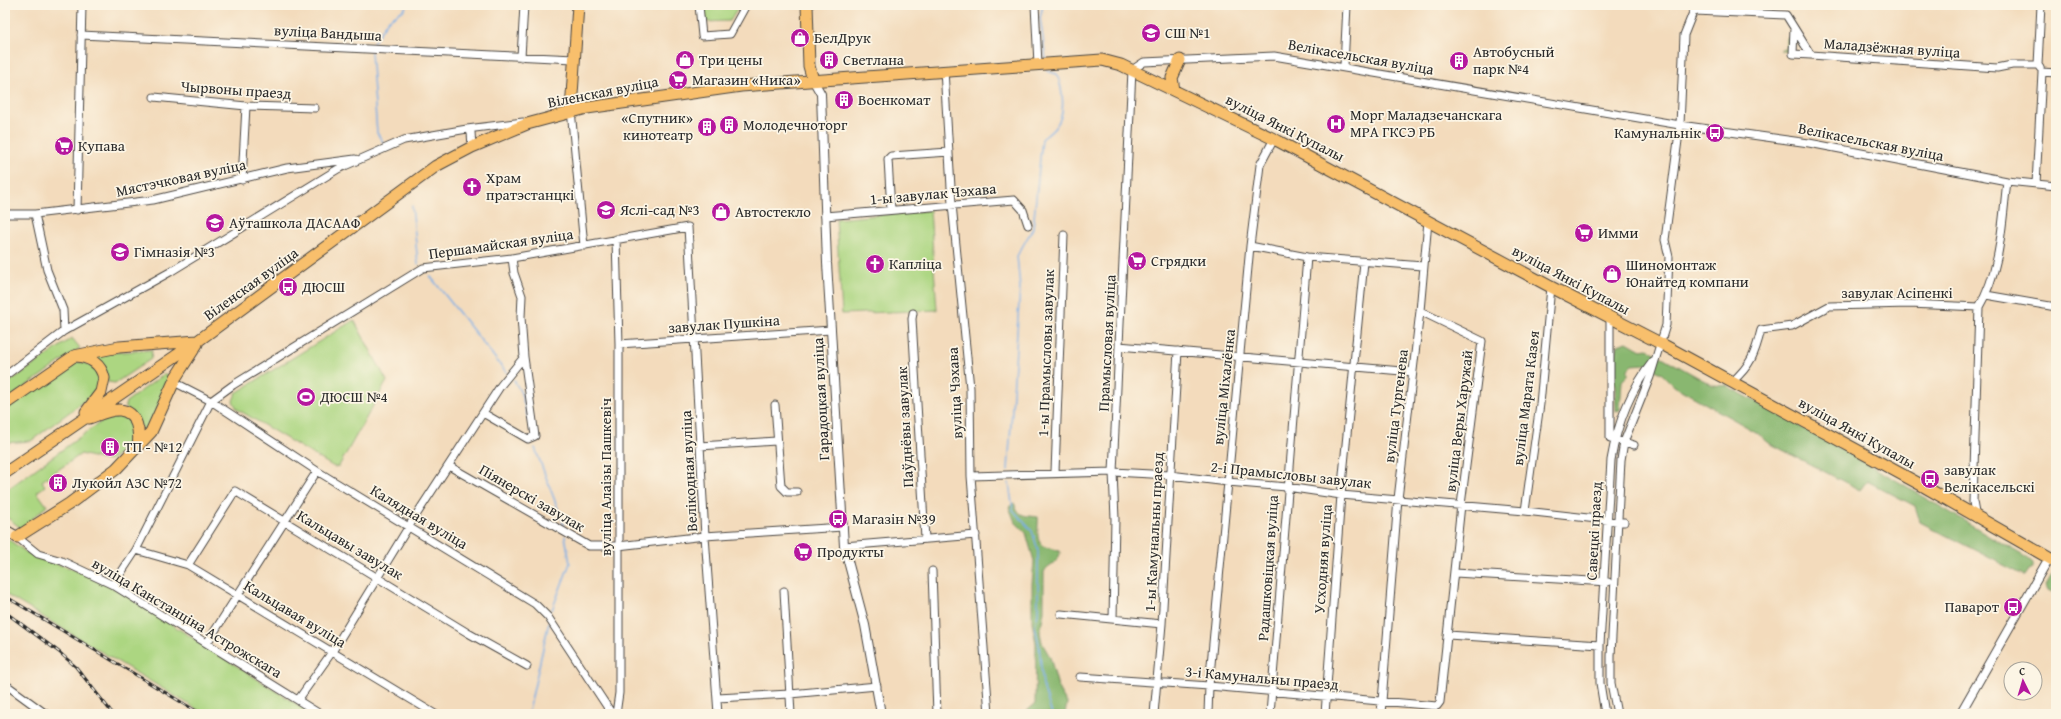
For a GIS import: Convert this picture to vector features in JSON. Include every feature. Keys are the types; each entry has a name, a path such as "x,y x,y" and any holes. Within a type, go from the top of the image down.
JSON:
{"main road":[{"path":"571,110 578,5"},
{"path":"807,5 809,66 813,80 1038,64"},
{"name":"вуліца Янкі Купалы","path":"1038,64 1102,60 1132,70 1174,90 1274,139 1551,288 1660,343 1925,487 1976,518 2054,558"},
{"path":"1174,90 1172,78 1180,60"},
{"name":"Віленская вуліца","path":"5,473 199,340 436,166 472,147 571,110 694,91 813,80"},
{"path":"5,404 74,356 119,347 199,340"},
{"path":"5,530 17,537 69,504 116,468 151,432 158,422 174,382 199,340"},
{"path":"74,356 88,358 96,363 104,378 101,392 78,422"},
{"path":"78,422 112,411 121,410 126,412 136,422 139,432 138,446"}],"street":[{"path":"78,210 80,35 82,5"},
{"path":"521,57 524,5"},
{"path":"699,5 702,36 730,34 746,5"},
{"path":"1035,5 1038,64"},
{"path":"1344,66 1347,5"},
{"path":"2036,184 2040,69 2040,5"},
{"path":"1660,343 1666,325 1669,257 1665,240 1680,126 1684,35 1695,8"},
{"name":"Маладзёжная вуліца","path":"1695,8 1786,15 1811,55 1997,68 2012,65 2056,73"},
{"path":"1794,28 1793,54 1811,55"},
{"name":"вуліца Вандыша","path":"80,35 574,59"},
{"name":"Велікасельская вуліца","path":"1132,70 1144,62 1274,56 1344,66 1680,126 1809,143 2007,181 2056,186"},
{"name":"вуліца Чэхава","path":"944,70 952,204 970,388 971,476 989,714"},
{"name":"Прамысловая вуліца","path":"1113,619 1115,519 1113,472 1132,70"},
{"name":"Гарадоцкая вуліца","path":"813,80 821,94 825,216 844,546 866,625 881,714"},
{"name":"Чырвоны праезд","path":"154,97 246,106 315,108"},
{"path":"242,180 246,106"},
{"path":"571,110 584,246"},
{"name":"Віленская вуліца","path":"5,376 64,331 170,272 338,169 361,158 404,140 466,129 542,120"},
{"path":"466,129 471,132 472,147"},
{"name":"вуліца Міхалёнка","path":"1208,714 1209,686 1241,356 1250,246 1260,165 1274,139"},
{"path":"891,210 888,159 891,156 949,152"},
{"name":"Мястэчковая вуліца","path":"5,214 35,214 78,210 153,200 242,180 287,168 361,158"},
{"path":"336,161 338,164 338,169"},
{"path":"1976,518 1973,502 1979,307 1986,295 1998,254 2007,181"},
{"name":"1-ы завулак Чэхава","path":"825,216 952,204 1014,200 1023,210 1028,225"},
{"path":"35,214 48,270 63,310 64,331"},
{"name":"вуліца Тургенева","path":"1381,714 1398,499 1420,311 1428,221"},
{"name":"Першамайская вуліца","path":"211,401 233,385 423,268 512,258 688,227"},
{"name":"Велікодная вуліца","path":"688,227 705,536 718,714"},
{"name":"1-ы Прамысловы завулак","path":"1055,472 1064,235"},
{"name":"вуліца Алаізы Пашкевіч","path":"616,239 619,344 619,693 616,714"},
{"path":"1250,246 1307,257 1423,266"},
{"name":"Радашковіцкая вуліца","path":"1270,714 1287,487 1307,257"},
{"path":"483,413 528,439 534,436 524,357 521,317 522,296 514,273 512,258"},
{"name":"Усходняя вуліца","path":"1325,714 1340,495 1364,262"},
{"name":"вуліца Марата Казея","path":"1525,511 1540,404 1551,288"},
{"path":"1986,295 2056,307"},
{"name":"завулак Асіпенкі","path":"1732,382 1746,370 1754,356 1761,330 1792,326 1829,306 1909,304 1979,307"},
{"name":"вуліца Веры Харужай","path":"1420,311 1482,340 1461,506 1440,702"},
{"name":"Паўднёвы завулак","path":"913,313 914,378 925,538"},
{"name":"Савецкі праезд","path":"1605,714 1600,683 1600,645 1612,439 1610,318"},
{"name":"завулак Пушкіна","path":"619,344 831,330"},
{"name":"Савецкі праезд","path":"1617,714 1614,704 1611,676 1615,582 1621,522 1621,460 1624,442 1650,377 1654,359 1660,343"},
{"path":"1119,346 1413,372"},
{"name":"1-ы Камунальны праезд","path":"1154,714 1162,624 1178,351"},
{"path":"298,700 332,652 409,526 501,385 524,357"},
{"name":"Савецкі праезд","path":"1612,439 1640,378 1654,359"},
{"name":"Калядная вуліца","path":"174,382 211,401 317,471 535,604 548,617 612,714"},
{"path":"113,586 136,550 211,401"},
{"path":"775,405 776,441 780,486 787,492 797,492"},
{"path":"1612,439 1634,445"},
{"path":"700,446 776,441"},
{"name":"Піянерскі завулак","path":"449,466 589,546 618,546 705,536 843,527"},
{"path":"207,643 239,596 317,471"},
{"name":"2-і Прамысловы завулак","path":"971,476 1055,472 1113,472 1170,475 1287,487 1340,495 1525,511 1621,522"},
{"name":"Кальцавы завулак","path":"188,565 235,491 468,633 527,666"},
{"path":"844,546 925,538 976,536"},
{"name":"вуліца Канстанціна Астрожскага","path":"17,537 38,554 62,561 113,586 320,714"},
{"name":"Кальцавая вуліца","path":"136,550 188,565 435,714"},
{"path":"1960,714 2054,558"},
{"path":"932,571 936,714"},
{"path":"1454,572 1615,582"},
{"path":"784,591 791,714"},
{"path":"1061,614 1162,624"},
{"path":"1448,635 1600,645"},
{"name":"3-і Камунальны праезд","path":"1080,677 1209,686 1437,706 1440,702"},
{"path":"5,684 46,714"},
{"path":"717,698 790,694 877,686"}],"green space":[{"path":"702,5 740,5 730,21 703,22"},
{"path":"1767,5 1777,5 1775,11 1760,11"},
{"path":"1786,38 1791,38 1791,51 1781,51 1781,49 1786,49"},
{"path":"930,210 937,310 842,314 836,219"},
{"name":"ДЮСШ №4","path":"354,320 387,381 339,466 334,467 237,409 233,401 236,393"},
{"path":"72,338 80,348 5,401 5,385"},
{"path":"1627,342 1641,350 1648,349 1713,385 1727,386 1778,414 1894,479 2027,558 2033,563 2033,568 2029,570 2025,576 1920,522 1915,506 1867,481 1860,490 1769,443 1756,432 1674,386 1662,374 1646,364 1632,365 1628,369 1628,375 1622,381 1620,410 1616,411 1614,362 1618,345"},
{"path":"152,350 151,359 115,383 108,382 103,365 98,359 90,354"},
{"path":"76,362 88,364 97,371 100,382 96,392 31,441 5,443 5,408 71,363"},
{"path":"163,375 172,377 147,430 144,431 125,406 126,402"},
{"path":"116,415 122,415 133,422 134,441 122,452 108,461 81,454 42,481 45,486 37,492 47,506 21,528 5,516 5,491 102,421"},
{"path":"1014,503 1018,511 1023,515 1038,517 1038,538 1042,545 1060,552 1058,559 1044,572 1044,611 1040,632 1042,643 1050,657 1059,690 1067,703 1065,714 1027,714 1027,711 1035,704 1036,643 1032,622 1032,583 1034,561 1026,533 1015,522 1009,507"},
{"path":"5,537 26,552 73,569 116,589 312,714 205,714 5,594"},
{"path":"2053,573 2056,576 2056,594 2048,590 2046,585"}],"waterway":[{"path":"373,43 388,20 405,9 406,5"},
{"path":"1043,5 1040,18 1046,60"},
{"path":"371,52 377,133 383,142"},
{"path":"1008,470 1020,287 1017,256 1033,228 1042,139 1052,131 1062,114 1062,93 1057,74 1047,71 1047,68"},
{"path":"412,206 418,264"},
{"path":"430,276 506,372"},
{"path":"514,380 521,393 530,425"},
{"path":"535,448 564,525"},
{"path":"1009,483 1013,510 1032,531 1038,550 1038,614 1035,626 1039,645 1043,686 1052,714"},
{"path":"552,610 570,563 565,536"},
{"path":"528,714 549,622"}],"railway":[{"path":"5,596 201,714"},
{"path":"5,612 59,652 76,667 113,714"}],"place":[{"name":"СШ №1","path":"1151,33"},
{"name":"БелДрук","path":"800,38"},
{"name":"Три цены","path":"685,60"},
{"name":"Светлана","path":"829,60"},
{"name":"Автобусный парк №4","path":"1459,61"},
{"name":"Магазин «Ника»","path":"678,80"},
{"name":"Военкомат","path":"844,100"},
{"name":"Морг Маладзечанскага МРА ГКСЭ РБ","path":"1336,124"},
{"name":"Молодечноторг","path":"729,125"},
{"name":"«Спутник» кинотеатр","path":"707,127"},
{"name":"Камунальнік","path":"1715,133"},
{"name":"Купава","path":"64,146"},
{"name":"Храм пратэстанцкі","path":"472,187"},
{"name":"Яслі-сад №3","path":"606,210"},
{"name":"Автостекло","path":"721,212"},
{"name":"Аўташкола ДАСААФ","path":"215,223"},
{"name":"Имми","path":"1584,233"},
{"name":"Гімназія №3","path":"120,252"},
{"name":"Сгрядки","path":"1137,261"},
{"name":"Капліца","path":"875,264"},
{"name":"Шиномонтаж Юнайтед компани","path":"1612,274"},
{"name":"ДЮСШ","path":"288,287"},
{"name":"ДЮСШ №4","path":"306,397"},
{"name":"ТП - №12","path":"110,447"},
{"name":"завулак Велікасельскі","path":"1930,479"},
{"name":"Лукойл АЗС №72","path":"58,483"},
{"name":"Магазін №39","path":"838,519"},
{"name":"Продукты","path":"803,552"},
{"name":"Паварот","path":"2013,607"}]}
